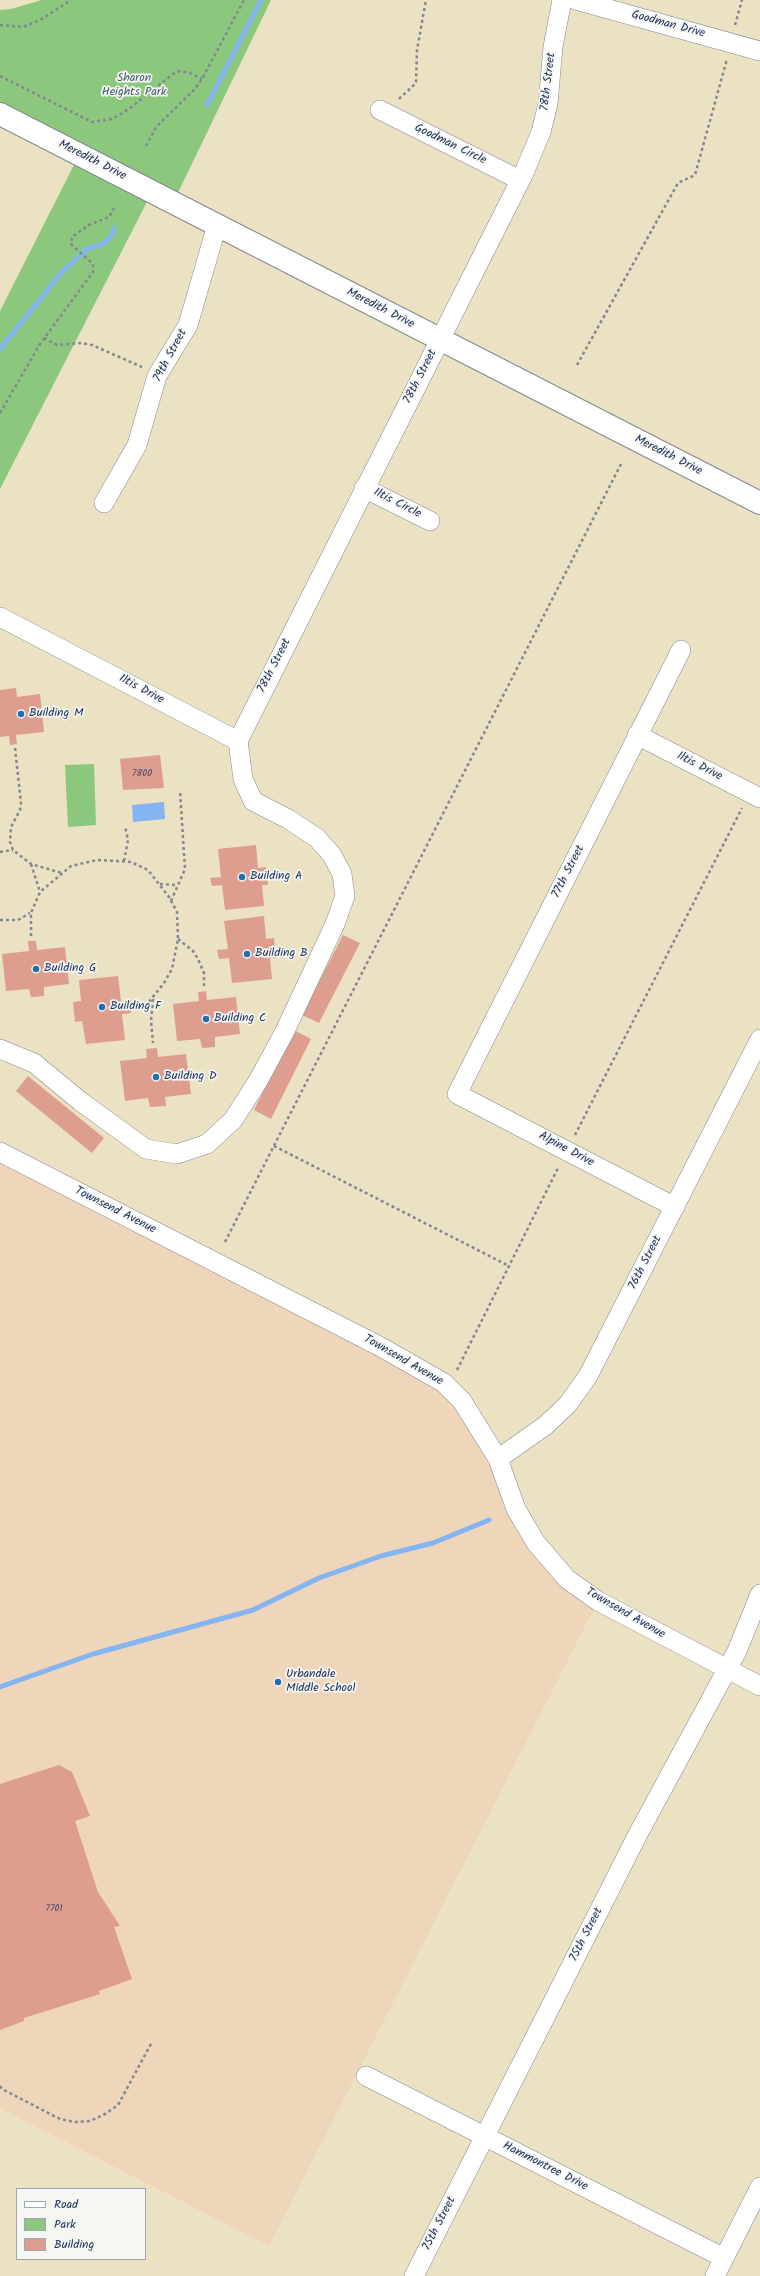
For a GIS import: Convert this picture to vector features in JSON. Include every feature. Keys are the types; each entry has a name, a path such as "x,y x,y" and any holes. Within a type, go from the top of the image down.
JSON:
{"main road":[{"name":"Meredith Drive","path":"0,114 760,503"}],"street":[{"name":"78th Street","path":"238,741 520,180 541,132 548,104 553,47 562,0"},
{"name":"Goodman Drive","path":"576,0 760,51"},
{"name":"Goodman Circle","path":"380,110 520,180"},
{"name":"79th Street","path":"104,503 137,445 158,375 188,325 217,225"},
{"name":"Iltis Circle","path":"364,488 430,521"},
{"name":"Iltis Drive","path":"0,617 238,741"},
{"name":"77th Street","path":"457,1094 681,650"},
{"name":"Iltis Drive","path":"637,736 756,796"},
{"path":"0,1049 34,1063 99,1116 146,1149 177,1154 207,1144 233,1120 258,1081 285,1031 335,924 345,896 342,874 332,855 317,838 288,819 252,801 243,780 238,741"},
{"name":"76th Street","path":"498,1459 551,1420 568,1404 588,1376 760,1040"},
{"name":"Alpine Drive","path":"457,1094 675,1207"},
{"name":"Townsend Avenue","path":"0,1152 382,1347 448,1387 462,1401 498,1459 516,1509 536,1543 568,1579 598,1601 760,1686"},
{"name":"75th Street","path":"414,2276 638,1834 727,1669 760,1594"},
{"name":"Hammontree Drive","path":"366,2076 724,2258"},
{"path":"715,2276 760,2187"}],"path":[{"path":"0,25 23,27 40,20 71,0"},
{"path":"146,146 156,127 195,89 202,79 244,0"},
{"path":"380,110 406,94 416,83 417,50 426,0"},
{"path":"577,365 678,183 695,175 711,121 742,0"},
{"path":"0,76 92,122 112,119 129,109 173,74 180,71 190,73 202,79"},
{"path":"0,413 44,338 93,272 93,264 71,244 72,237 89,225 109,217 114,208"},
{"path":"44,338 57,346 81,343 92,345 158,375"},
{"path":"225,1242 621,464"},
{"path":"15,748 20,810 11,827 10,842 13,850 31,864 62,873"},
{"path":"171,901 176,885 183,876 186,860 180,791"},
{"path":"448,1387 557,1172 566,1150 740,811 756,796"},
{"path":"124,861 128,840 125,826"},
{"path":"0,852 13,850"},
{"path":"31,936 31,913 40,892 71,866 97,860 124,861 140,865 148,870 159,883 177,912 178,939 172,969 153,999 148,1003 137,1004"},
{"path":"31,864 40,892"},
{"path":"159,883 176,885"},
{"path":"0,920 18,920 31,913"},
{"path":"178,939 193,951 198,959 204,973 204,986"},
{"path":"153,999 151,1021 153,1042"},
{"path":"274,1146 509,1266"},
{"path":"0,2086 2,2089 60,2119 75,2122 90,2121 106,2114 118,2105 152,2042"}],"shaded area":[{"name":"Urbandale Middle School","path":"0,1152 444,1383 516,1509 598,1601 269,2246 0,2108"}],"green space":[{"name":"Sharon Heights Park","path":"42,0 271,0 173,203 152,192 0,489 0,311 79,155 0,114 0,10 11,9"},
{"path":"94,764 96,825 68,827 65,765"}],"water":[{"path":"164,802 165,819 133,822 132,805"}],"building":[{"name":"Building M","path":"16,688 17,697 40,694 44,732 16,735 17,744 10,745 9,736 0,737 0,690"},
{"path":"160,755 164,788 123,790 120,759"},
{"name":"Building A","path":"256,845 258,868 266,867 268,885 262,885 264,906 225,910 222,885 212,886 210,878 221,877 218,849"},
{"name":"Building B","path":"264,916 266,939 274,938 276,958 270,958 272,979 232,983 229,958 219,959 217,950 228,949 224,921"},
{"path":"343,935 360,943 319,1023 302,1015"},
{"name":"Building G","path":"28,941 36,941 37,950 65,947 69,984 44,987 44,996 31,997 29,989 6,991 2,954 29,951"},
{"name":"Building F","path":"118,976 121,1001 130,1001 131,1013 122,1014 125,1040 86,1044 82,1021 75,1022 73,1002 81,1001 79,980"},
{"name":"Building C","path":"206,991 207,1000 236,997 240,1034 215,1037 215,1047 202,1048 200,1039 177,1041 173,1004 199,1001 198,992"},
{"path":"294,1030 311,1039 271,1119 254,1110"},
{"name":"Building D","path":"157,1048 158,1057 186,1054 191,1094 165,1097 166,1106 150,1107 148,1098 125,1101 120,1061 147,1058 146,1049"},
{"path":"28,1076 104,1138 92,1153 16,1091"},
{"path":"59,1765 72,1772 90,1816 75,1821 98,1892 120,1926 114,1927 132,1979 99,1991 100,1994 24,2018 24,2021 0,2030 0,1784"}],"waterway":[{"path":"207,105 261,0"},
{"path":"0,349 62,272 87,249 103,244 112,235 114,228"},
{"path":"0,1687 93,1654 253,1610 319,1578 381,1556 433,1543 489,1520"}],"place":[{"name":"Building M","path":"21,714"},
{"name":"Building A","path":"242,877"},
{"name":"Building B","path":"247,954"},
{"name":"Building G","path":"36,969"},
{"name":"Building F","path":"102,1007"},
{"name":"Building C","path":"206,1019"},
{"name":"Building D","path":"156,1077"},
{"name":"Urbandale Middle School","path":"278,1682"}]}
